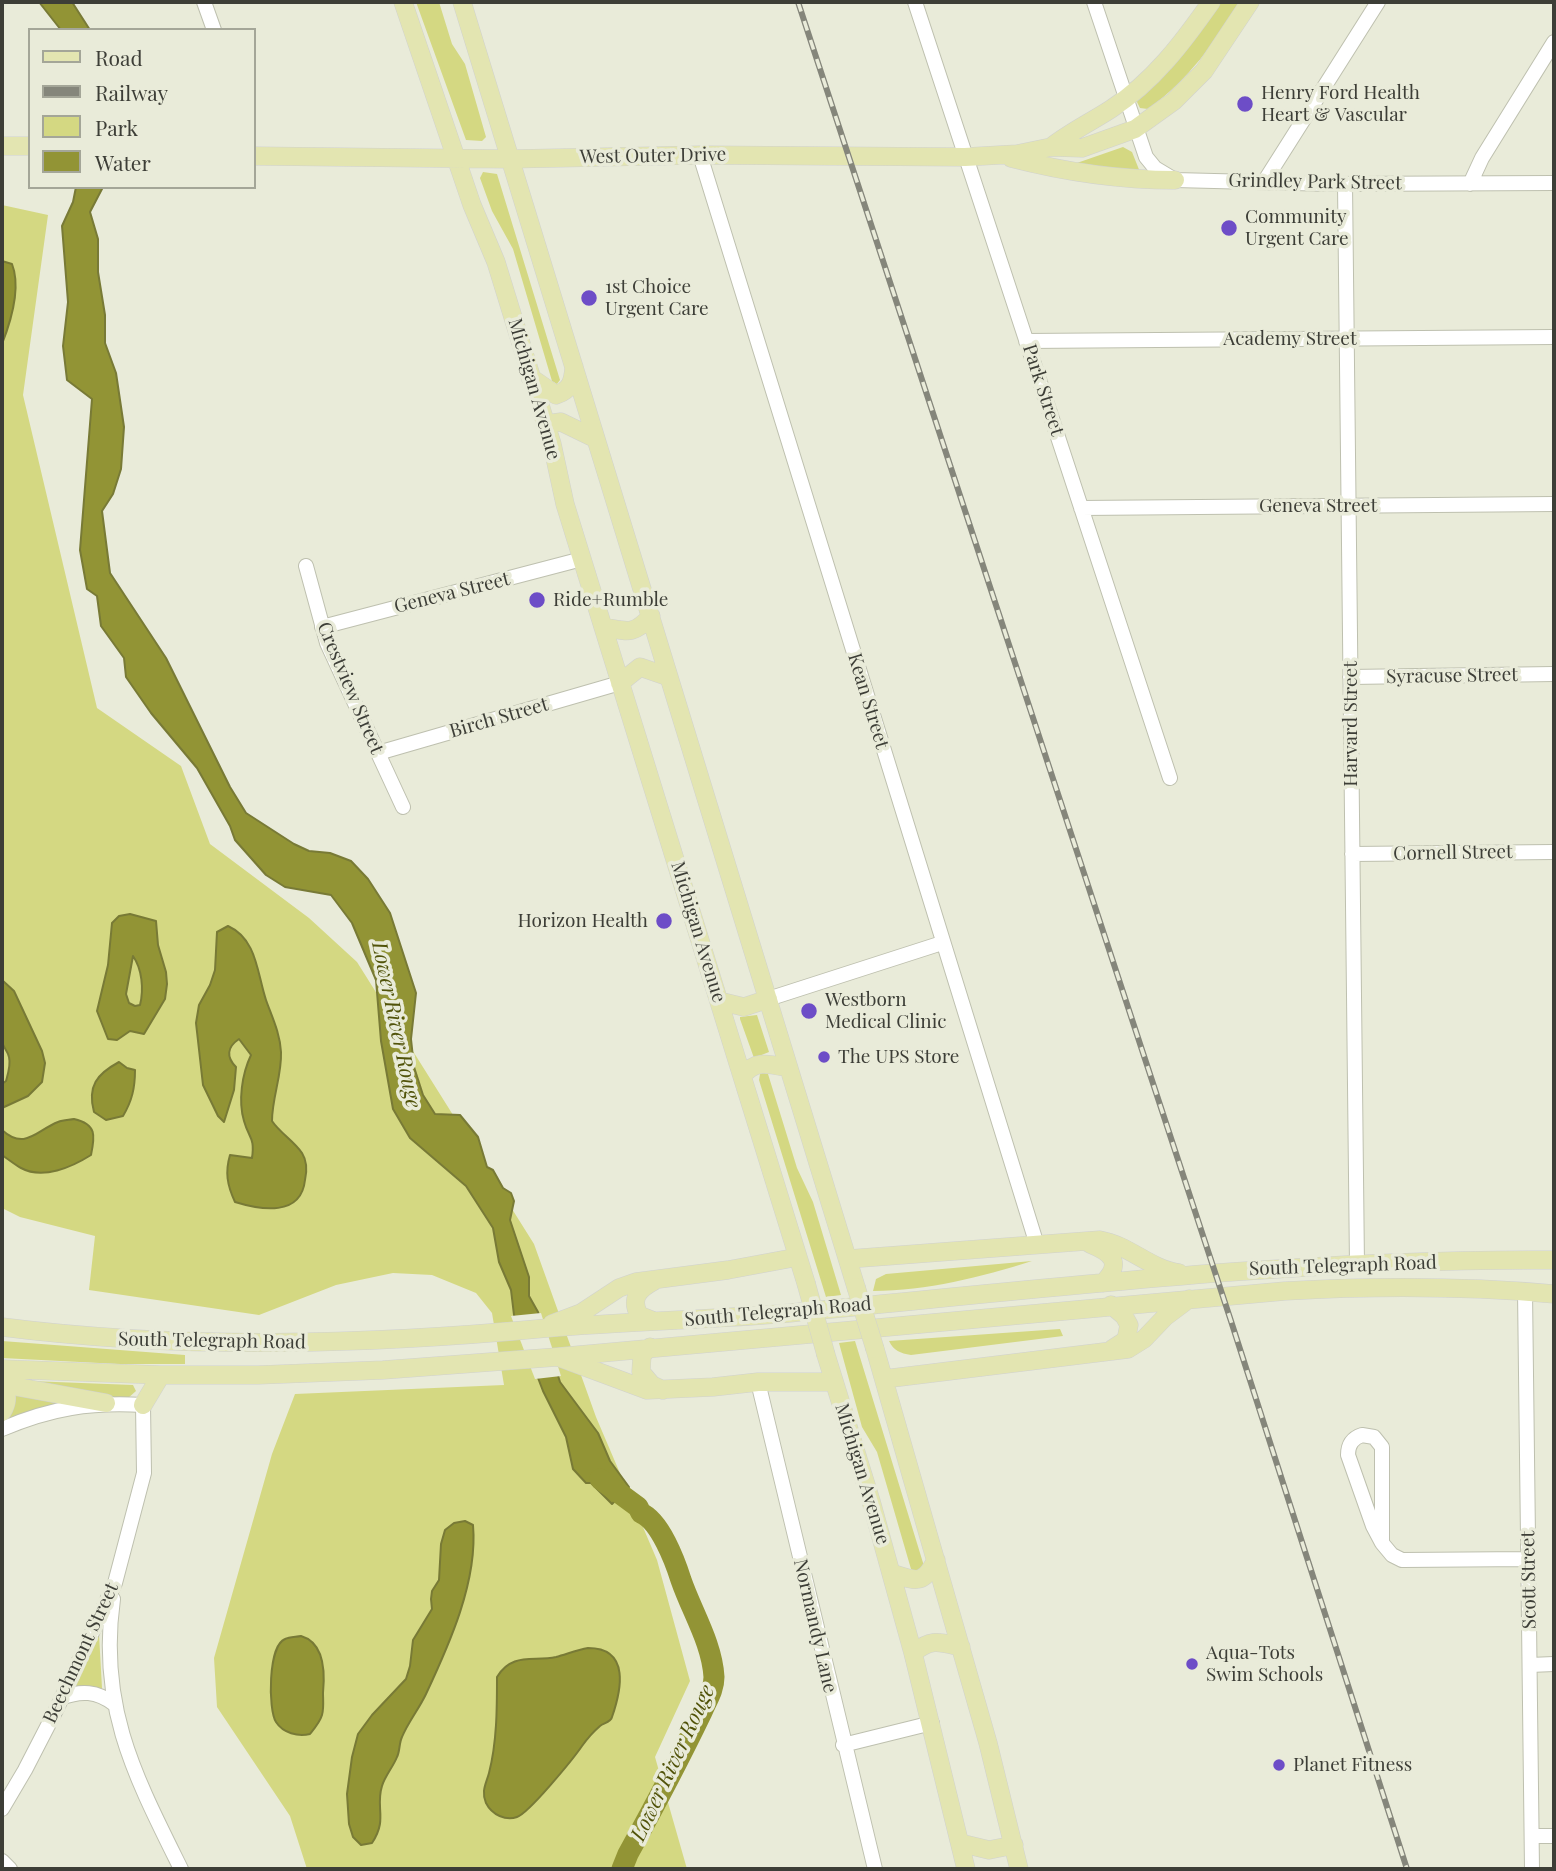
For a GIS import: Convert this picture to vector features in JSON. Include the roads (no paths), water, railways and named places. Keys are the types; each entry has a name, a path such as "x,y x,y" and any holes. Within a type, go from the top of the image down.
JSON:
{"main road":[{"name":"Michigan Avenue","path":"403,2 472,205 496,262 546,424 565,504 807,1283 932,1723 966,1869"},
{"path":"462,2 884,1378 992,1757 1019,1869"},
{"name":"West Outer Drive","path":"1051,147 1073,130 1111,109 1149,78 1178,48 1211,2"},
{"name":"West Outer Drive","path":"256,156 510,159 700,155 965,157 1000,156 1051,147 1082,148 1135,129 1174,101 1198,78 1250,2"},
{"path":"2,146 28,146"},
{"path":"1000,156 1055,169 1134,180 1175,180"},
{"path":"530,377 556,395 568,388 572,382 574,367"},
{"path":"546,424 561,422 596,439"},
{"path":"603,627 632,632 651,617"},
{"path":"620,683 639,667 669,677"},
{"path":"719,1001 744,1007 768,999"},
{"path":"742,1076 749,1067 757,1064 789,1068"},
{"path":"1084,1241 1108,1252 1112,1258 1114,1267 1103,1283"},
{"path":"848,1259 1084,1241 1110,1242 1162,1268 1190,1275"},
{"path":"544,1329 571,1315 581,1313 619,1287 636,1282 729,1270 798,1257"},
{"path":"1525,1291 1527,1272 1535,1260"},
{"name":"South Telegraph Road","path":"2,1327 117,1339 251,1344 429,1339 785,1313 1271,1268 1554,1260"},
{"path":"655,1321 639,1315 635,1304 640,1290 657,1280"},
{"name":"South Telegraph Road","path":"2,1369 161,1374 383,1370 557,1357 1189,1299 1372,1286 1496,1288 1554,1293"},
{"path":"884,1378 1128,1349 1137,1345 1165,1317 1189,1299"},
{"path":"1108,1351 1119,1346 1129,1334 1129,1325 1124,1317 1111,1306"},
{"path":"650,1347 642,1355 641,1372 652,1385 663,1390"},
{"path":"557,1357 648,1390 758,1382 833,1382"},
{"path":"143,1405 161,1374"},
{"path":"2,1412 6,1402 2,1385 106,1402"},
{"path":"891,1573 921,1579 930,1572 936,1560"},
{"path":"913,1653 925,1643 934,1641 961,1647"},
{"path":"960,1843 989,1850 1014,1845"}],"street":[{"path":"204,2 213,28"},
{"name":"Park Street","path":"915,2 1170,778"},
{"path":"1094,2 1146,158 1155,168 1175,180"},
{"path":"1264,182 1378,2"},
{"path":"1470,184 1482,158 1554,42"},
{"name":"Kean Street","path":"700,155 1037,1245"},
{"name":"Grindley Park Street","path":"1175,180 1345,184 1554,183"},
{"name":"Harvard Street","path":"1345,184 1357,1265"},
{"name":"Academy Street","path":"1026,341 1554,337"},
{"name":"Geneva Street","path":"1081,508 1554,504"},
{"name":"Geneva Street","path":"321,626 582,559"},
{"name":"Crestview Street","path":"306,566 321,626 404,807"},
{"name":"Syracuse Street","path":"1350,677 1554,674"},
{"name":"Birch Street","path":"378,753 620,683"},
{"name":"Cornell Street","path":"1352,854 1554,852"},
{"path":"768,999 942,943"},
{"name":"Scott Street","path":"1525,1291 1532,1869"},
{"name":"Normandy Lane","path":"758,1382 875,1869"},
{"path":"2,1429 36,1414 106,1402 143,1405"},
{"name":"Beechmont Street","path":"2,1809 61,1698 115,1583 144,1474 143,1405"},
{"path":"1382,1543 1382,1447 1374,1437 1362,1435 1352,1441 1348,1455 1373,1526 1382,1543 1392,1555 1402,1560 1528,1559"},
{"path":"115,1583 108,1645 114,1704 122,1740 134,1772 181,1869"},
{"path":"1530,1665 1554,1664"},
{"path":"61,1698 72,1693 89,1692 103,1695 114,1704"},
{"path":"844,1745 932,1723"},
{"path":"1532,1836 1554,1836"},
{"path":"2,1861 10,1869"}],"water":[{"path":"39,2 72,2 89,28 59,28"},
{"path":"76,189 102,189 90,212 98,239 98,272 105,315 105,343 116,373 124,427 121,469 113,494 102,511 110,573 166,658 230,787 246,813 309,851 330,853 351,861 368,879 390,913 416,993 411,1039 414,1067 423,1095 435,1114 460,1115 478,1137 487,1167 493,1170 503,1188 511,1193 514,1201 510,1220 529,1277 529,1296 538,1312 560,1382 598,1433 610,1461 629,1487 612,1504 573,1469 566,1437 543,1391 514,1315 511,1290 499,1262 493,1228 466,1186 410,1138 393,1109 381,1041 376,980 352,923 331,895 285,887 266,875 235,840 230,826 197,768 151,713 126,677 124,658 101,626 97,596 87,589 80,550 92,399 67,380 63,346 68,302 62,226"},
{"path":"2,261 12,264 15,293 2,344"},
{"path":"130,914 156,921 158,945 167,984 165,999 144,1034 130,1031 117,1040 108,1039 97,1011 108,965 112,923 119,916","holes":["133,956 142,992 140,1005 135,1006 129,1003 126,994"]},
{"path":"228,926 245,939 255,958 279,1038 281,1061 272,1121 299,1149 306,1163 302,1192 296,1200 278,1208 235,1202 229,1184 227,1173 230,1155 252,1158 253,1151 241,1105 243,1079 251,1055 239,1039 229,1052 236,1067 234,1090 224,1122 218,1116 203,1085 196,1023 199,1005 215,970 217,932"},
{"path":"2,980 14,991 45,1063 42,1082 28,1096 2,1108 2,1084 6,1081 10,1063 2,1041"},
{"path":"119,1062 135,1070 132,1094 123,1116 106,1120 94,1112 93,1088 105,1071"},
{"path":"74,1119 87,1124 93,1132 91,1155 75,1164 39,1173 21,1168 2,1155 2,1130 10,1136 24,1139 58,1122"},
{"path":"465,1521 473,1525 473,1546 471,1568 460,1612 435,1675 404,1731 397,1757 383,1782 377,1835 372,1843 361,1845 353,1837 349,1824 347,1794 358,1734 406,1679 413,1640 432,1609 432,1591 439,1580 441,1544 445,1530 454,1523"},
{"path":"301,1636 315,1645 319,1652 324,1677 321,1718 310,1734 301,1735 287,1731 276,1722 273,1715 271,1678 279,1644 287,1638"},
{"path":"588,1648 602,1650 611,1655 617,1663 620,1684 611,1719 593,1733 551,1785 523,1813 513,1818 500,1816 492,1811 484,1795 495,1737 497,1677 503,1669 516,1661 556,1657"}],"waterway":[{"name":"Lower River Rouge","path":"600,1479 638,1507 660,1533 671,1553 706,1640 714,1677 712,1691 702,1712 622,1869"}],"railway":[{"path":"798,2 1231,1321 1407,1869"}],"place":[{"name":"Henry Ford Health Heart & Vascular","path":"1245,104"},
{"name":"Community Urgent Care","path":"1229,228"},
{"name":"1st Choice Urgent Care","path":"589,298"},
{"name":"Ride+Rumble","path":"537,600"},
{"name":"Horizon Health","path":"664,921"},
{"name":"Westborn Medical Clinic","path":"809,1011"},
{"name":"The UPS Store","path":"824,1057"},
{"name":"Aqua-Tots Swim Schools","path":"1192,1664"},
{"name":"Planet Fitness","path":"1279,1765"}]}
